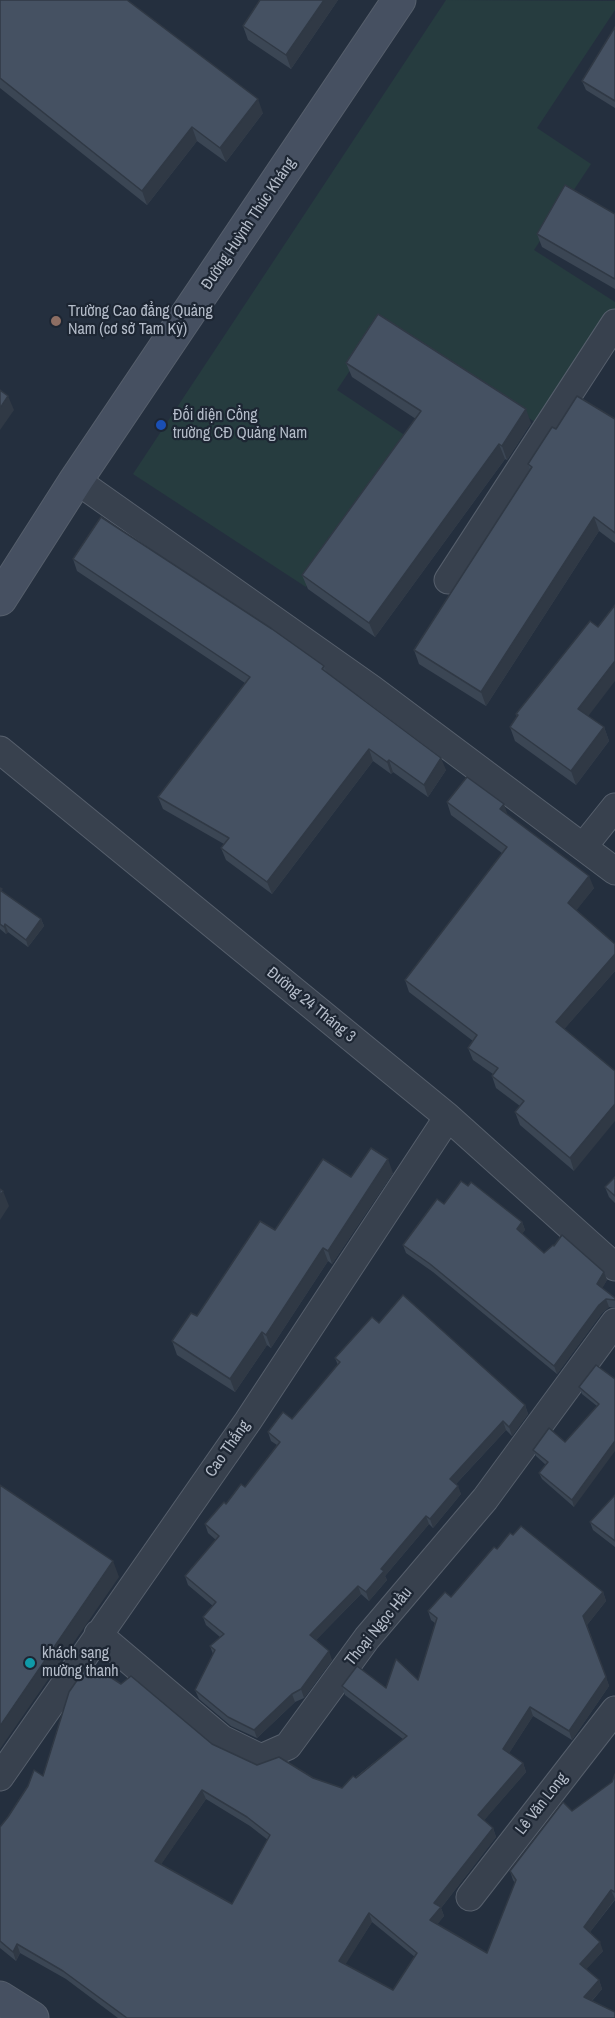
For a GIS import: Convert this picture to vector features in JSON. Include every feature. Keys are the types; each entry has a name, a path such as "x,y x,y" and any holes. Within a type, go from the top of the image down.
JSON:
{"street":[{"name":"Đường Huỳnh Thúc Kháng","path":"0,599 76,480 399,0"},
{"path":"448,580 615,323"},
{"path":"76,480 372,689 615,871"},
{"name":"Đường 24 Tháng 3","path":"0,750 448,1117 615,1268"},
{"path":"583,847 615,807"},
{"name":"Cao Thắng","path":"0,1777 248,1421 448,1117"},
{"name":"Thoại Ngọc Hầu","path":"98,1634 222,1738 261,1758 288,1746 367,1638 485,1499 615,1322"},
{"name":"Lê Văn Long","path":"470,1897 615,1710"},
{"path":"0,1998 32,2018"}],"green space":[{"path":"446,0 615,1 615,10 537,128 591,164 534,250 615,302 615,313 541,426 382,322 337,390 406,436 306,587 133,474"}],"building":[{"path":"0,0 127,0 258,99 220,148 192,127 142,191 0,78"},
{"path":"260,0 324,0 286,55 243,26"},
{"path":"615,27 615,101 582,81"},
{"path":"565,185 615,214 615,279 537,234"},
{"path":"378,314 526,409 502,446 499,444 369,623 302,575 421,411 346,363"},
{"path":"0,390 8,396 0,408"},
{"path":"577,396 615,419 615,533 594,517 481,692 414,650 532,467 528,464 552,427 556,429"},
{"path":"101,517 272,629 324,666 322,669 441,758 424,785 369,749 267,882 221,848 229,838 158,797 250,677 73,559"},
{"path":"615,605 615,661 578,709 604,727 571,771 510,727 518,715 516,714 590,621 598,627"},
{"path":"467,777 504,804 500,809 589,876 568,903 615,944 615,954 556,1022 615,1071 615,1104 570,1158 515,1112 524,1101 492,1076 498,1068 468,1048 477,1035 405,980 507,847 447,802"},
{"path":"0,890 41,919 26,940 5,924 4,927 0,924"},
{"path":"371,1148 388,1159 328,1251 323,1248 266,1335 262,1332 230,1379 172,1341 191,1313 197,1316 260,1221 275,1230 323,1159 351,1177"},
{"path":"615,1177 615,1196 605,1187"},
{"path":"461,1181 468,1186 471,1182 522,1222 517,1229 544,1253 554,1246 562,1235 604,1272 597,1284 615,1300 606,1299 599,1305 554,1366 430,1264 403,1245 437,1199 444,1204"},
{"path":"403,1295 525,1405 509,1427 503,1421 450,1479 458,1486 430,1519 426,1516 381,1569 384,1571 366,1592 358,1586 310,1635 329,1651 301,1689 292,1694 254,1730 228,1717 195,1690 215,1650 210,1646 224,1634 203,1617 216,1602 185,1576 219,1536 205,1524 224,1502 226,1504 241,1484 245,1487 280,1442 268,1432 283,1412 292,1419 340,1362 335,1358 372,1317 379,1323"},
{"path":"596,1365 615,1379 615,1441 572,1500 539,1473 548,1462 533,1450 549,1428 565,1442 599,1404 579,1387"},
{"name":"khách sạng mường thanh","path":"0,1485 113,1561 0,1726"},
{"path":"615,1495 615,1541 590,1522"},
{"path":"521,1526 603,1592 583,1616 606,1677 569,1731 530,1707 503,1749 523,1763 478,1815 493,1828 434,1903 441,1907 430,1920 487,1953 516,1880 510,1871 563,1802 572,1811 612,1782 615,1774 615,1892 611,1890 584,1927 600,1942 580,1964 599,1980 584,1997 615,2012 615,2018 127,2018 63,1971 17,1944 13,1952 0,1941 0,1827 28,1786 34,1770 43,1776 69,1692 89,1663 121,1684 131,1676 212,1744 257,1765 279,1757 313,1778 342,1788 353,1776 356,1778 407,1736 342,1686 357,1666 386,1688 396,1659 418,1680 437,1618 428,1611 445,1592 451,1597 494,1547 497,1549 510,1533 513,1535","holes":["202,1790 247,1817 270,1835 232,1904 155,1861","369,1913 417,1953 393,1990 339,1961"]}],"place":[{"name":"Trường Cao đẳng Quảng Nam (cơ sở Tam Kỳ)","path":"56,321"},
{"name":"Đối diện Cổng trường CĐ Quảng Nam","path":"161,425"},
{"name":"khách sạng mường thanh","path":"30,1663"}]}
